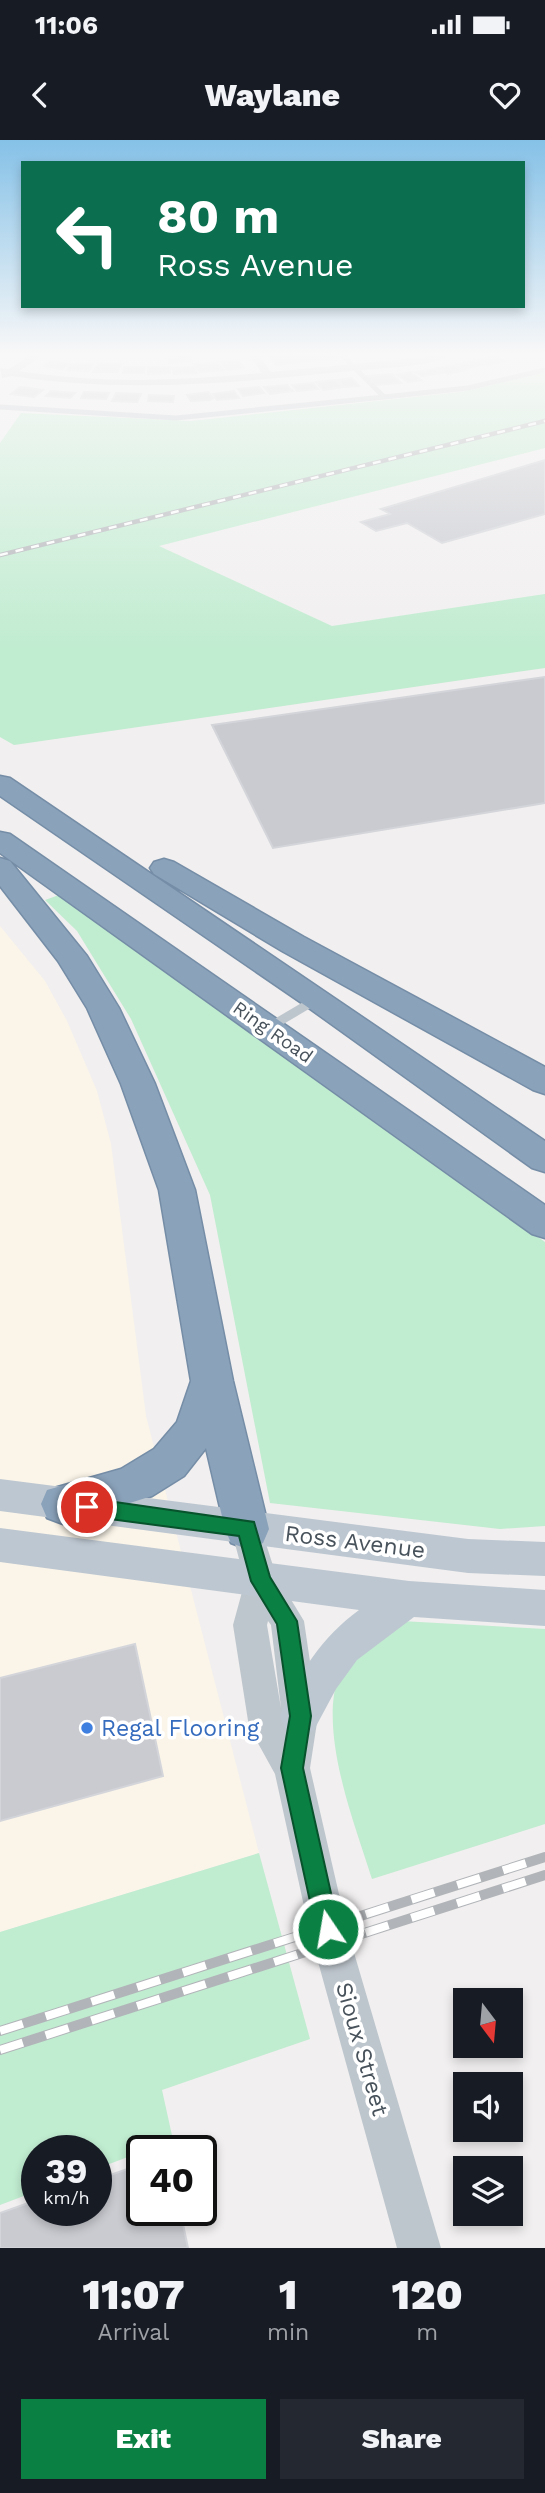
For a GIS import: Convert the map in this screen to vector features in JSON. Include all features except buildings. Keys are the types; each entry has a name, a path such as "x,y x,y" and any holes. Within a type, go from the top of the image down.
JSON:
{"highway":[{"path":"0,765 138,853 293,944 545,1082"},
{"path":"0,784 317,999 545,1159"},
{"name":"Ring Road","path":"0,840 545,1224"},
{"path":"0,867 71,956 103,1008 138,1084 177,1190 212,1381 247,1528"},
{"path":"63,1503 118,1491 145,1478 170,1460 192,1435 212,1381"}],"main road":[{"name":"Ross Avenue","path":"0,1495 468,1556 545,1559"},
{"path":"0,1545 409,1599 545,1608"},
{"path":"300,1716 320,1674 343,1645 409,1599"}],"street":[{"name":"Sioux Street","path":"247,1528 261,1581 287,1621 300,1716 292,1768"},
{"name":"Sioux Street","path":"261,1581 250,1625 267,1727 292,1768 328,1929 419,2248"}],"lane":[{"path":"268,1028 317,999"}],"shaded area":[{"path":"0,926 45,981 67,1021 97,1091 111,1144 146,1416 259,1853 0,1932"}],"green space":[{"path":"0,453 524,453 159,546 332,626 545,594 545,668 14,745 0,737"},
{"path":"59,895 545,1242 545,1526 500,1529 270,1503 210,1195 131,1019 77,931 45,900"},
{"path":"401,1621 545,1629 545,1824 372,1879 345,1794 338,1761 333,1729 334,1699 340,1671 355,1649"},
{"path":"259,1853 310,2039 162,2090 172,2135 126,2135 126,2158 112,2163 112,2135 21,2135 21,2197 0,2205 0,1932"}],"railway":[{"path":"0,555 413,453"},
{"path":"0,2031 545,1857"},
{"path":"0,2050 545,1875"}],"place":[{"name":"Regal Flooring","path":"87,1728"}],"route":[{"path":"87,1507 247,1528 261,1581 287,1621 300,1716 292,1768 328,1929"}]}
